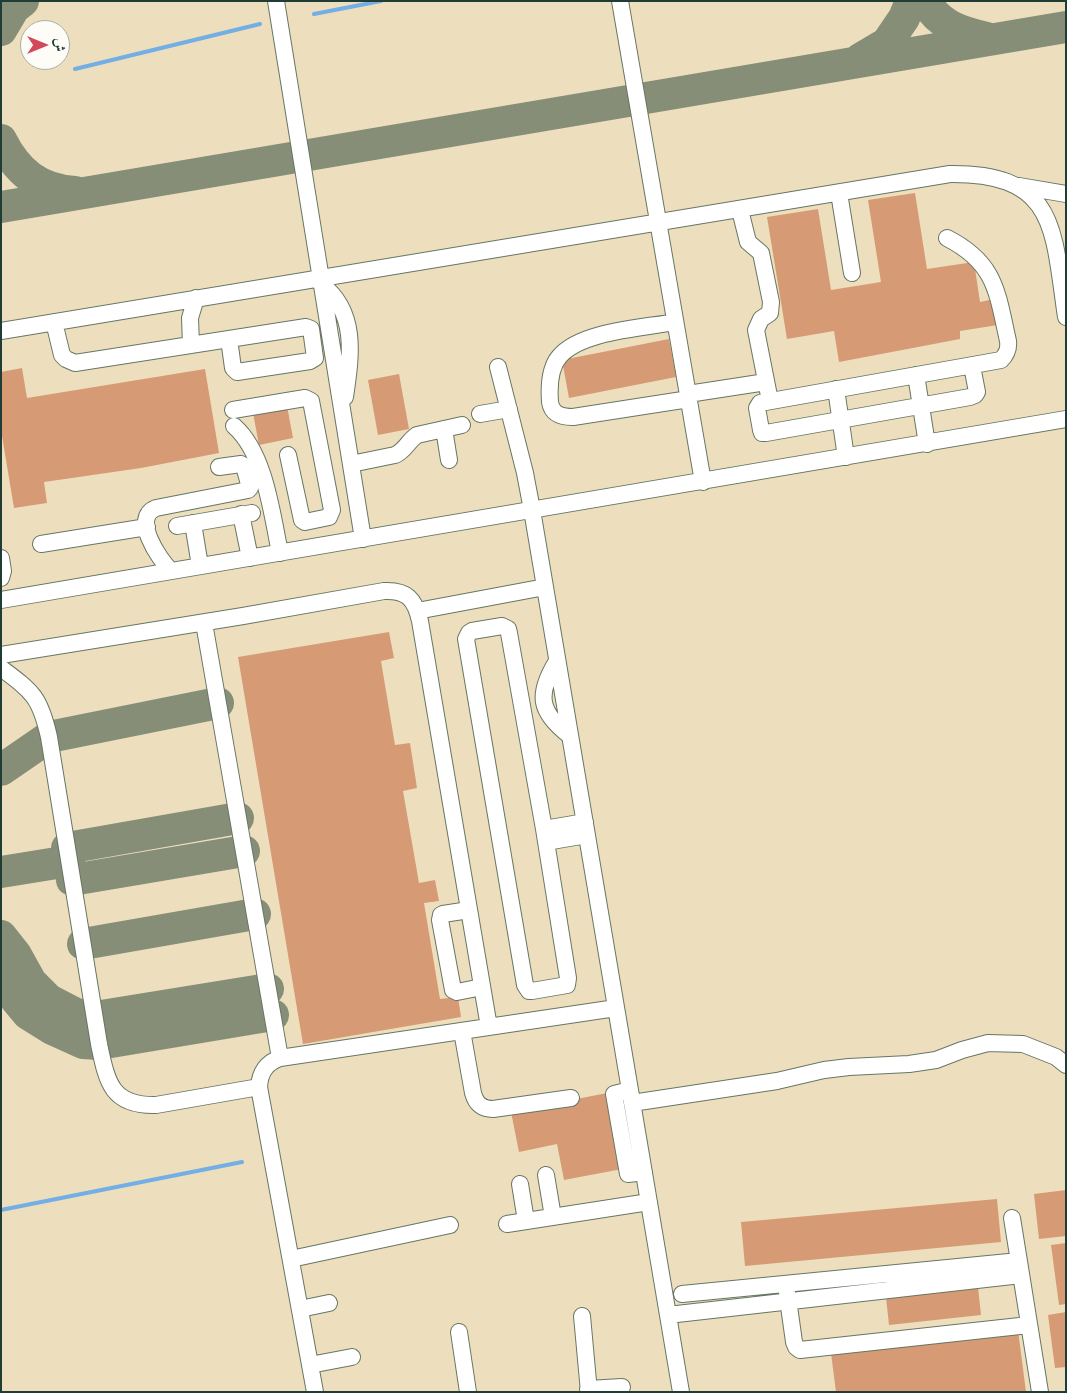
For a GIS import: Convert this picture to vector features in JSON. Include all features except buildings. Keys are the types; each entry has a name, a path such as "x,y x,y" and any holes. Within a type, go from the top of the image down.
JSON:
{"lane":[{"path":"276,1 363,539"},
{"path":"620,1 703,482"},
{"path":"1,331 196,298 321,281 950,174 975,174 998,178 1016,186 1034,199 1048,218 1054,237 1066,317"},
{"path":"1016,186 1066,194"},
{"path":"839,193 852,273"},
{"path":"740,210 748,242 761,253 771,302 770,313 761,319 756,330 770,401"},
{"path":"947,238 964,246 990,274 1008,341 1009,348 1006,355 1001,360 972,366 770,401 757,406 761,430 764,434 975,395 977,388 972,366"},
{"path":"191,345 190,318 196,298"},
{"path":"54,322 62,355 76,363 229,339 308,327 312,332 315,358 310,361 237,372 233,368 229,339"},
{"path":"675,322 600,335 569,348 558,358 553,368 550,382 551,406 556,414 563,417 573,417 766,382"},
{"path":"498,367 525,473 532,510 681,1392"},
{"path":"916,375 927,444"},
{"path":"836,389 846,457"},
{"path":"280,553 257,458 234,418 304,398 311,401 331,514 326,518 305,522 302,520 288,456"},
{"path":"480,414 509,409"},
{"path":"1,600 1066,420"},
{"path":"351,464 395,455 406,448 412,438 417,435 462,425"},
{"path":"444,429 449,460"},
{"path":"171,571 158,555 146,527 146,515 150,510 156,508 248,490 250,488 244,466 241,464 219,467"},
{"path":"271,510 298,504"},
{"path":"200,566 185,525 247,514 250,558"},
{"path":"41,544 146,527"},
{"path":"1,558 3,571 1,578"},
{"path":"1,655 389,591 404,594 413,602 418,616 489,1027"},
{"path":"418,616 546,592"},
{"path":"204,623 280,1058"},
{"path":"502,626 508,629 510,633 545,836 568,982 564,986 528,991 524,985 466,643 467,636 472,631 502,626"},
{"path":"1,668 33,694 44,714 99,1044 105,1072 112,1087 124,1099 139,1105 156,1104 259,1087"},
{"path":"545,836 586,829"},
{"path":"469,910 443,914 440,920 453,990 457,992 482,987"},
{"path":"315,1392 259,1087 260,1076 264,1068 271,1061 280,1058 616,1008"},
{"path":"462,1031 474,1100 479,1106 493,1109 571,1098"},
{"path":"631,1097 777,1081 824,1070 909,1064 936,1060 988,1043 1023,1044 1056,1057 1066,1065"},
{"path":"546,1176 553,1217"},
{"path":"520,1184 526,1222"},
{"path":"508,1224 649,1202"},
{"path":"1012,1218 1040,1392"},
{"path":"291,1260 450,1225"},
{"path":"682,1294 787,1292 1020,1268"},
{"path":"668,1315 787,1292"},
{"path":"787,1292 794,1342 800,1350 1029,1325"},
{"path":"300,1309 329,1303"},
{"path":"582,1316 589,1390 622,1386"},
{"path":"459,1332 468,1392"},
{"path":"310,1365 352,1357"}],"waterway":[{"path":"314,14 381,1"},
{"path":"75,69 260,24"},
{"path":"1,1210 242,1162"}],"taxiway":[{"path":"1,30 14,8 23,1"},
{"path":"860,59 887,43 904,18 911,1"},
{"path":"925,1 937,16 952,27 987,38"},
{"path":"1,207 1066,27"},
{"path":"1,140 14,161 30,177 50,188 75,192"},
{"path":"1,770 49,737 218,703"},
{"path":"67,848 238,818"},
{"path":"72,880 244,851"},
{"path":"1,872 69,861"},
{"path":"83,944 255,914"},
{"path":"1,936 16,955 31,982 49,1000 76,1014 95,1017 268,989"},
{"path":"1,970 13,996 28,1014 52,1029 83,1043 99,1044 273,1015"}]}
